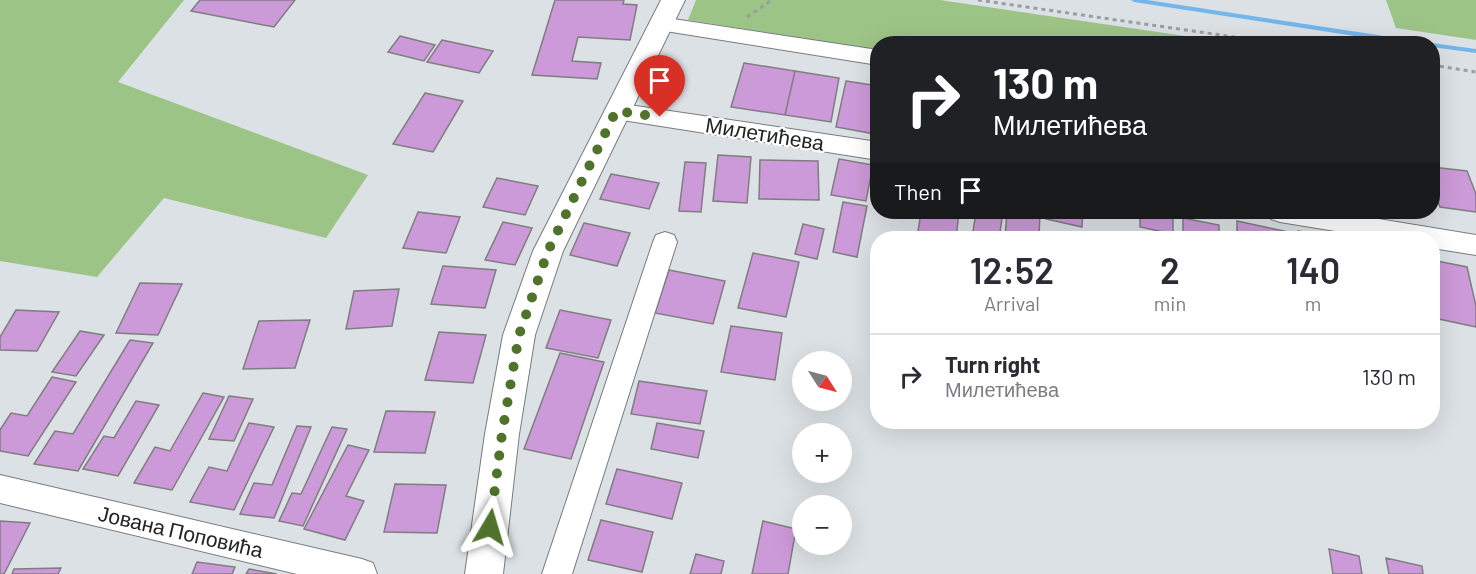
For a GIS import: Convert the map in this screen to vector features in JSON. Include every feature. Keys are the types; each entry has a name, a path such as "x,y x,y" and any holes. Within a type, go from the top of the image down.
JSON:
{"street":[{"path":"484,574 502,434 519,335 548,251 667,12 870,56"},
{"name":"Милетићева","path":"616,111 870,150"},
{"path":"1322,219 1393,231"},
{"path":"1440,239 1476,245"},
{"path":"557,574 665,242"},
{"name":"Јована Поповића","path":"0,489 362,574"}],"path":[{"path":"978,0 1228,36"},
{"path":"1440,66 1476,72"}],"green space":[{"path":"0,0 184,0 118,82 368,175 326,238 164,198 97,277 0,261"},
{"path":"696,0 940,0 1185,36 870,36 870,49 688,20"},
{"path":"1386,0 1476,0 1476,40 1396,28"}],"building":[{"path":"200,0 295,0 274,27 191,11"},
{"path":"555,0 624,0 623,4 637,5 630,40 578,37 572,61 601,63 597,79 532,75"},
{"path":"400,36 435,45 424,61 388,52"},
{"path":"442,40 493,51 479,73 427,62"},
{"path":"744,63 795,71 785,115 731,107"},
{"path":"795,71 839,78 831,122 785,115"},
{"path":"846,81 870,85 870,133 836,127"},
{"path":"425,93 463,101 433,152 393,144"},
{"path":"718,155 751,157 747,203 713,201"},
{"path":"839,159 870,164 866,201 831,195"},
{"path":"760,160 818,161 819,200 759,199"},
{"path":"685,162 706,163 701,212 679,211"},
{"path":"1440,168 1467,171 1476,194 1476,212 1440,207"},
{"path":"611,174 659,183 649,209 600,199"},
{"path":"497,178 538,186 525,215 483,207"},
{"path":"843,202 867,206 857,257 833,252"},
{"path":"418,212 460,217 446,253 403,248"},
{"path":"920,219 958,219 957,231 918,231"},
{"path":"975,219 1002,219 1000,231 973,231"},
{"path":"1006,219 1040,219 1039,231 1006,231"},
{"path":"1046,219 1083,219 1082,227"},
{"path":"1140,219 1173,219 1173,231 1140,227"},
{"path":"1183,219 1219,225 1219,231 1183,231"},
{"path":"1237,221 1284,231 1237,231"},
{"path":"503,222 532,228 515,265 485,260"},
{"path":"584,223 630,233 617,266 570,255"},
{"path":"803,224 824,229 817,259 795,254"},
{"path":"753,253 799,262 786,317 738,308"},
{"path":"1440,262 1467,267 1476,306 1476,327 1440,319"},
{"path":"443,266 496,270 485,308 431,304"},
{"path":"669,270 725,281 713,324 655,313"},
{"path":"140,283 182,284 158,335 116,333"},
{"path":"399,289 392,326 346,329 354,291"},
{"path":"16,310 59,312 37,351 0,350 0,337"},
{"path":"560,310 611,320 598,358 546,348"},
{"path":"310,320 295,368 243,369 259,321"},
{"path":"731,326 782,333 775,380 721,372"},
{"path":"80,331 104,335 76,376 52,372"},
{"path":"439,332 486,335 473,383 425,380"},
{"path":"130,340 153,343 78,471 34,464 55,431 73,434"},
{"path":"560,353 604,362 571,459 524,449"},
{"path":"52,377 76,382 28,456 0,451 0,430 11,413 27,416"},
{"path":"639,381 707,391 700,424 631,414"},
{"path":"203,393 224,397 172,490 134,483 155,447 170,451"},
{"path":"229,396 253,399 234,441 209,439"},
{"path":"136,401 159,405 118,476 83,469 104,436 114,438"},
{"path":"386,411 435,412 425,453 374,452"},
{"path":"249,423 274,427 234,510 190,502 209,467 227,471"},
{"path":"657,423 704,431 698,458 651,449"},
{"path":"297,426 311,427 274,518 240,514 254,483 272,485"},
{"path":"332,427 347,429 303,526 279,521 292,493 301,494"},
{"path":"348,445 369,450 346,496 364,501 345,540 304,529"},
{"path":"617,469 682,483 672,519 606,504"},
{"path":"395,484 446,485 437,533 384,532"},
{"path":"601,520 653,532 642,572 588,560"},
{"path":"0,521 30,523 4,574 0,574"},
{"path":"763,521 792,528 792,552 788,574 752,574"},
{"path":"1329,549 1359,556 1362,574 1333,574"},
{"path":"696,554 724,561 721,574 690,574"},
{"path":"1386,558 1422,566 1423,574 1389,574"},
{"path":"197,562 235,567 232,574 192,574"},
{"path":"61,568 58,574 12,574 14,569"},
{"path":"249,569 277,574 246,574"}],"waterway":[{"path":"1134,0 1371,36"},
{"path":"1440,46 1476,51"}],"route":[{"path":"490,527 502,434 519,335 548,251 616,111 660,117"}]}
